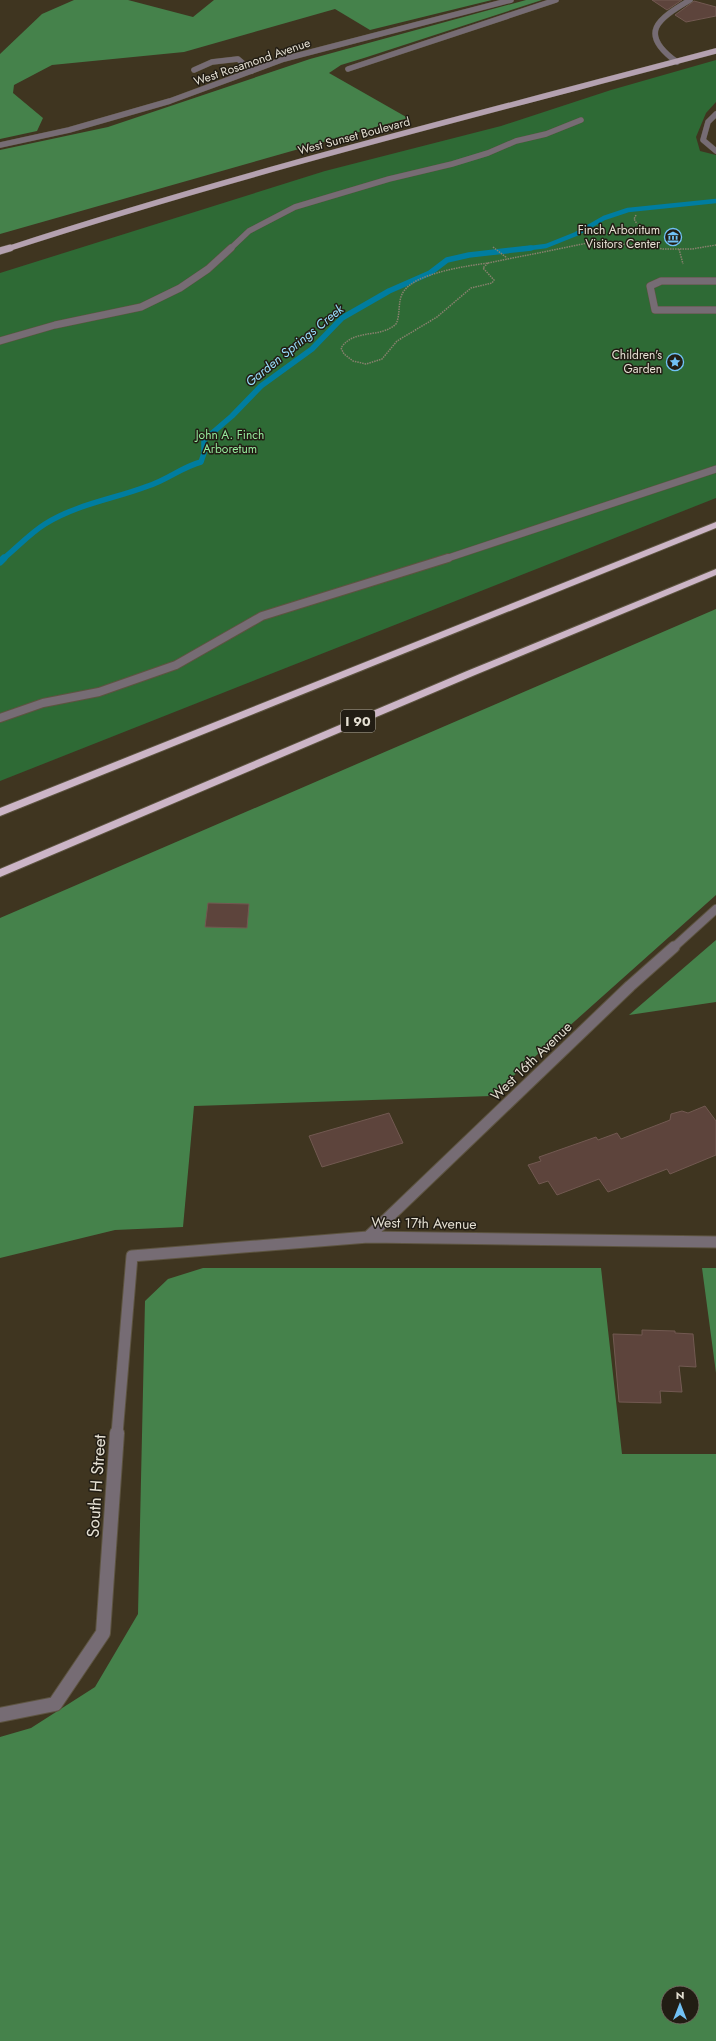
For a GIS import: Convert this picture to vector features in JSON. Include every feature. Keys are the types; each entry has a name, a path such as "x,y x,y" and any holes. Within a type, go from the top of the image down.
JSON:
{"highway":[{"path":"0,812 716,525"},
{"name":"I 90","path":"0,874 479,670 716,572"}],"main road":[{"name":"West Sunset Boulevard","path":"0,251 165,199 716,51"}],"street":[{"name":"West Rosamond Avenue","path":"0,145 69,130 170,101 284,59 511,0"},
{"path":"348,69 556,0"},
{"path":"677,62 664,53 658,46 655,36 656,27 663,17 690,0"},
{"path":"194,70 212,62 238,59 252,71"},
{"path":"716,114 708,122 703,140 716,150"},
{"path":"0,341 55,325 140,307 180,288 208,269 249,231 295,207 389,179 459,162 516,141 546,134 581,120"},
{"path":"716,281 661,281 650,286 656,310 716,310"},
{"path":"0,718 43,703 99,692 176,665 262,616 404,573 716,469"},
{"name":"West 16th Avenue","path":"368,1236 630,986 716,909"},
{"name":"West 17th Avenue","path":"132,1256 368,1236 716,1242"},
{"name":"South H Street","path":"0,1715 55,1704 103,1633 116,1441 132,1256"}],"path":[{"path":"636,214 634,219 637,224"},
{"path":"488,263 483,268 494,280 492,283 471,288 438,317 397,341 382,359 360,364 344,354 341,348 343,342 352,337 393,327 398,322 402,295 408,286 452,269 598,241 679,249 692,249 716,245"},
{"path":"493,247 507,258"},
{"path":"679,249 682,263"}],"green space":[{"path":"74,0 128,0 193,17 214,0 492,0 370,30 335,9 184,52 52,65 14,85 13,93 43,118 37,131 0,139 0,54 42,14"},
{"path":"526,0 542,0 341,65 329,73 408,118 0,234 0,150 108,127 310,59"},
{"name":"John A. Finch Arboretum","path":"716,60 716,102 706,113 696,137 700,151 716,155 716,498 0,781 0,273 325,171 501,126 611,90"},
{"path":"716,609 716,895 491,1096 194,1106 183,1227 115,1230 0,1258 0,918"},
{"path":"716,940 716,1002 629,1015"},
{"path":"203,1268 601,1268 622,1454 716,1454 716,2041 0,2041 0,1737 31,1728 95,1687 138,1614 145,1301 168,1279"},
{"path":"702,1268 716,1268 716,1373"}],"building":[{"path":"652,0 682,0 667,10"},
{"path":"694,1 716,7 716,16 686,22 675,15"},
{"path":"208,903 249,904 247,928 205,927"},
{"path":"705,1106 716,1121 716,1155 670,1174 667,1169 608,1192 599,1179 557,1195 548,1181 539,1184 528,1165 541,1161 539,1157 596,1137 598,1140 617,1133 621,1139 670,1120 671,1114 682,1111 688,1113"},
{"path":"389,1113 403,1143 322,1167 309,1136"},
{"path":"642,1330 675,1331 675,1333 693,1334 696,1367 679,1366 682,1392 660,1391 661,1403 619,1402 613,1334 642,1335"}],"waterway":[{"name":"Garden Springs Creek","path":"522,249 546,246 576,234 604,218 628,210 716,201"},
{"name":"Garden Springs Creek","path":"3,559 34,532 57,517 70,511 135,491 201,462 204,453 204,440 232,416 261,386 312,349 342,318 389,291 430,273 447,260 469,255 531,248"},
{"name":"Garden Springs Creek","path":"0,562 3,559"}],"place":[{"name":"Finch Arboritum Visitors Center","path":"673,237"},
{"name":"Children's Garden","path":"675,362"}]}
